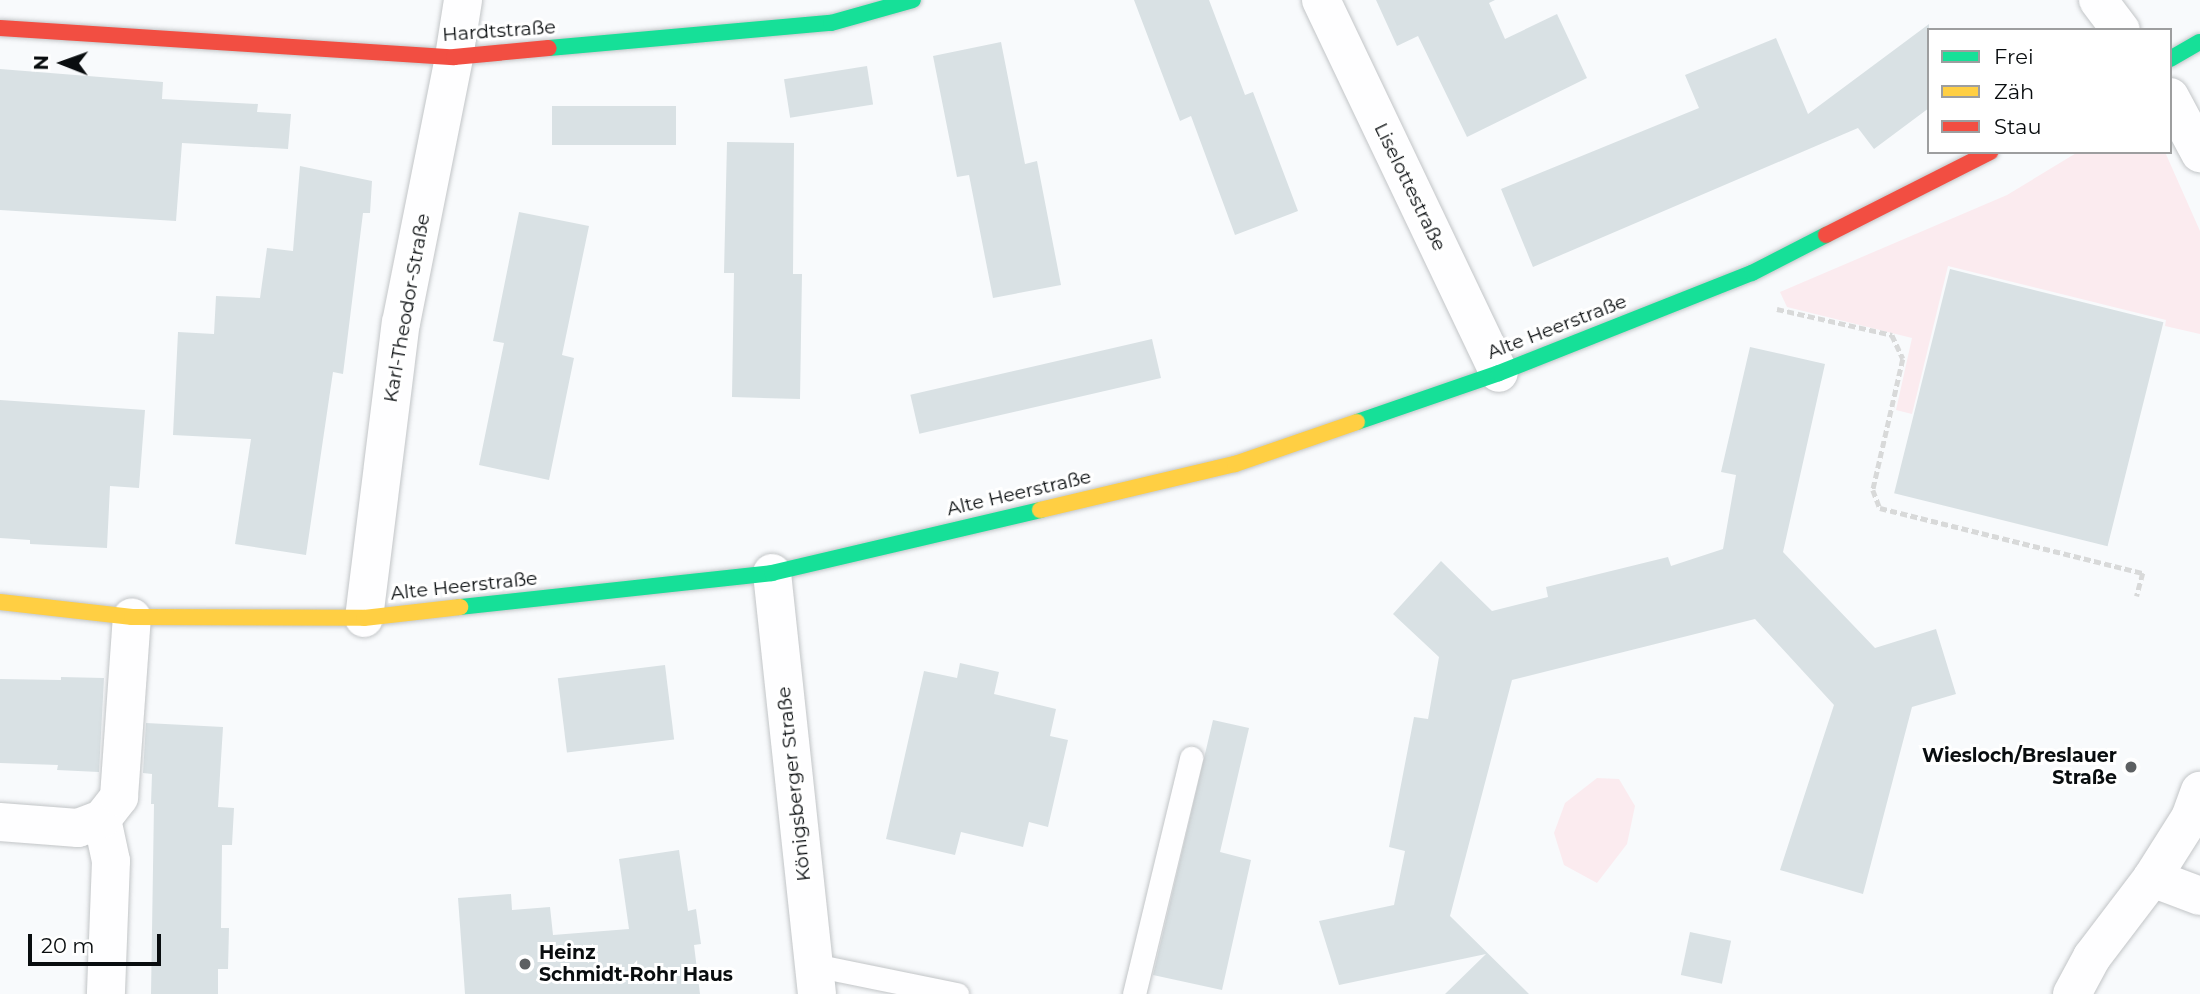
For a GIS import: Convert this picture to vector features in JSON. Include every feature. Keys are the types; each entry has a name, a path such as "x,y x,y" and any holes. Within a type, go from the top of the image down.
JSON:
{"street":[{"name":"Karl-Theodor-Straße","path":"364,618 401,323 463,0"},
{"name":"Hardtstraße","path":"0,28 454,57 831,23 913,0"},
{"name":"Liselottestraße","path":"1321,0 1499,373"},
{"path":"2098,0 2119,28"},
{"path":"2172,58 2200,42"},
{"path":"2172,101 2200,153"},
{"name":"Alte Heerstraße","path":"0,602 132,617 364,618 772,573 1235,464 1499,373 1752,273 1986,154"},
{"name":"Königsberger Straße","path":"772,573 815,980"},
{"path":"0,822 78,828 102,819 119,797 132,617"},
{"path":"2071,994 2092,957 2152,878 2190,818 2200,791"},
{"path":"102,819 111,861 106,994"},
{"path":"2152,878 2200,896"}],"lane":[{"path":"1134,994 1191,758"},
{"path":"815,980 957,994"}],"path":[{"path":"1752,273 1768,306 1892,335 1903,359 1873,490 1880,508 2143,573 2137,596"}],"shaded area":[{"path":"2075,154 2166,154 2200,231 2200,334 2165,326 2166,320 1948,266 1912,414 1896,410 1912,338 1787,307 1780,292 2007,195"},
{"path":"1597,778 1619,779 1635,806 1627,844 1597,883 1564,865 1554,833 1565,803"}],"building":[{"path":"1134,0 1209,0 1245,95 1253,92 1298,211 1235,235 1191,116 1180,121"},
{"path":"1376,0 1495,0 1489,3 1505,39 1557,14 1587,78 1467,137 1418,36 1397,46"},
{"path":"1929,24 1927,109 1874,149 1858,128 1533,267 1501,189 1699,108 1685,75 1776,38 1808,114"},
{"path":"1001,42 1025,164 1037,161 1061,285 993,298 969,175 957,177 933,56"},
{"path":"867,66 873,105 790,118 784,79"},
{"path":"0,69 163,82 162,99 258,104 257,112 291,114 288,149 182,143 176,221 0,210"},
{"path":"552,106 676,106 676,145 552,145"},
{"path":"727,142 794,143 793,274 802,274 800,399 732,397 734,273 724,273"},
{"path":"300,166 372,181 370,213 363,213 343,374 333,372 306,555 235,544 251,439 173,435 178,332 214,334 216,296 260,298 267,248 293,251"},
{"path":"519,212 589,226 562,355 574,358 549,480 479,465 504,343 493,341"},
{"path":"1950,269 2163,322 2108,546 1894,493"},
{"path":"1152,339 1161,378 919,434 910,395"},
{"path":"1750,347 1825,364 1783,552 1875,648 1936,629 1956,694 1912,707 1863,894 1780,870 1834,705 1755,619 1512,680 1450,916 1529,994 1445,994 1486,954 1339,985 1319,921 1394,905 1405,851 1389,847 1414,717 1428,719 1439,657 1393,614 1441,561 1492,611 1548,597 1546,587 1668,557 1671,566 1723,549 1736,475 1721,472"},
{"path":"0,400 145,410 139,488 110,486 107,548 30,544 30,540 0,538"},
{"path":"960,663 999,672 994,694 1056,709 1050,736 1068,740 1048,827 1029,822 1023,847 961,832 955,855 886,839 924,671 957,678"},
{"path":"665,665 674,739 567,753 558,678"},
{"path":"61,677 104,678 99,772 57,770 58,765 0,763 0,679 61,680"},
{"path":"1213,720 1249,728 1220,852 1251,860 1222,990 1153,975"},
{"path":"146,723 223,727 218,807 234,808 232,845 222,845 221,928 229,928 228,969 218,969 218,994 151,994 154,804 151,804 152,774 143,773"},
{"path":"679,850 688,911 696,909 701,944 694,945 700,994 465,994 458,898 511,894 512,910 550,907 553,935 629,929 619,859"},
{"path":"1690,932 1731,941 1722,984 1681,975"}],"traffic: fast":[{"path":"549,48 831,23 913,0"},
{"path":"2172,58 2200,42"},
{"path":"1357,422 1499,373 1752,273 1826,235"},
{"path":"460,607 772,573 1040,510"}],"traffic: slow":[{"path":"1040,510 1235,464 1357,422"},
{"path":"0,602 132,617 364,618 460,607"}],"traffic: jam":[{"path":"0,28 454,57 549,48"},
{"path":"1826,235 1986,154"}],"place":[{"name":"Wiesloch/Breslauer Straße","path":"2131,767"},
{"name":"Heinz Schmidt-Rohr Haus","path":"525,964"}]}
